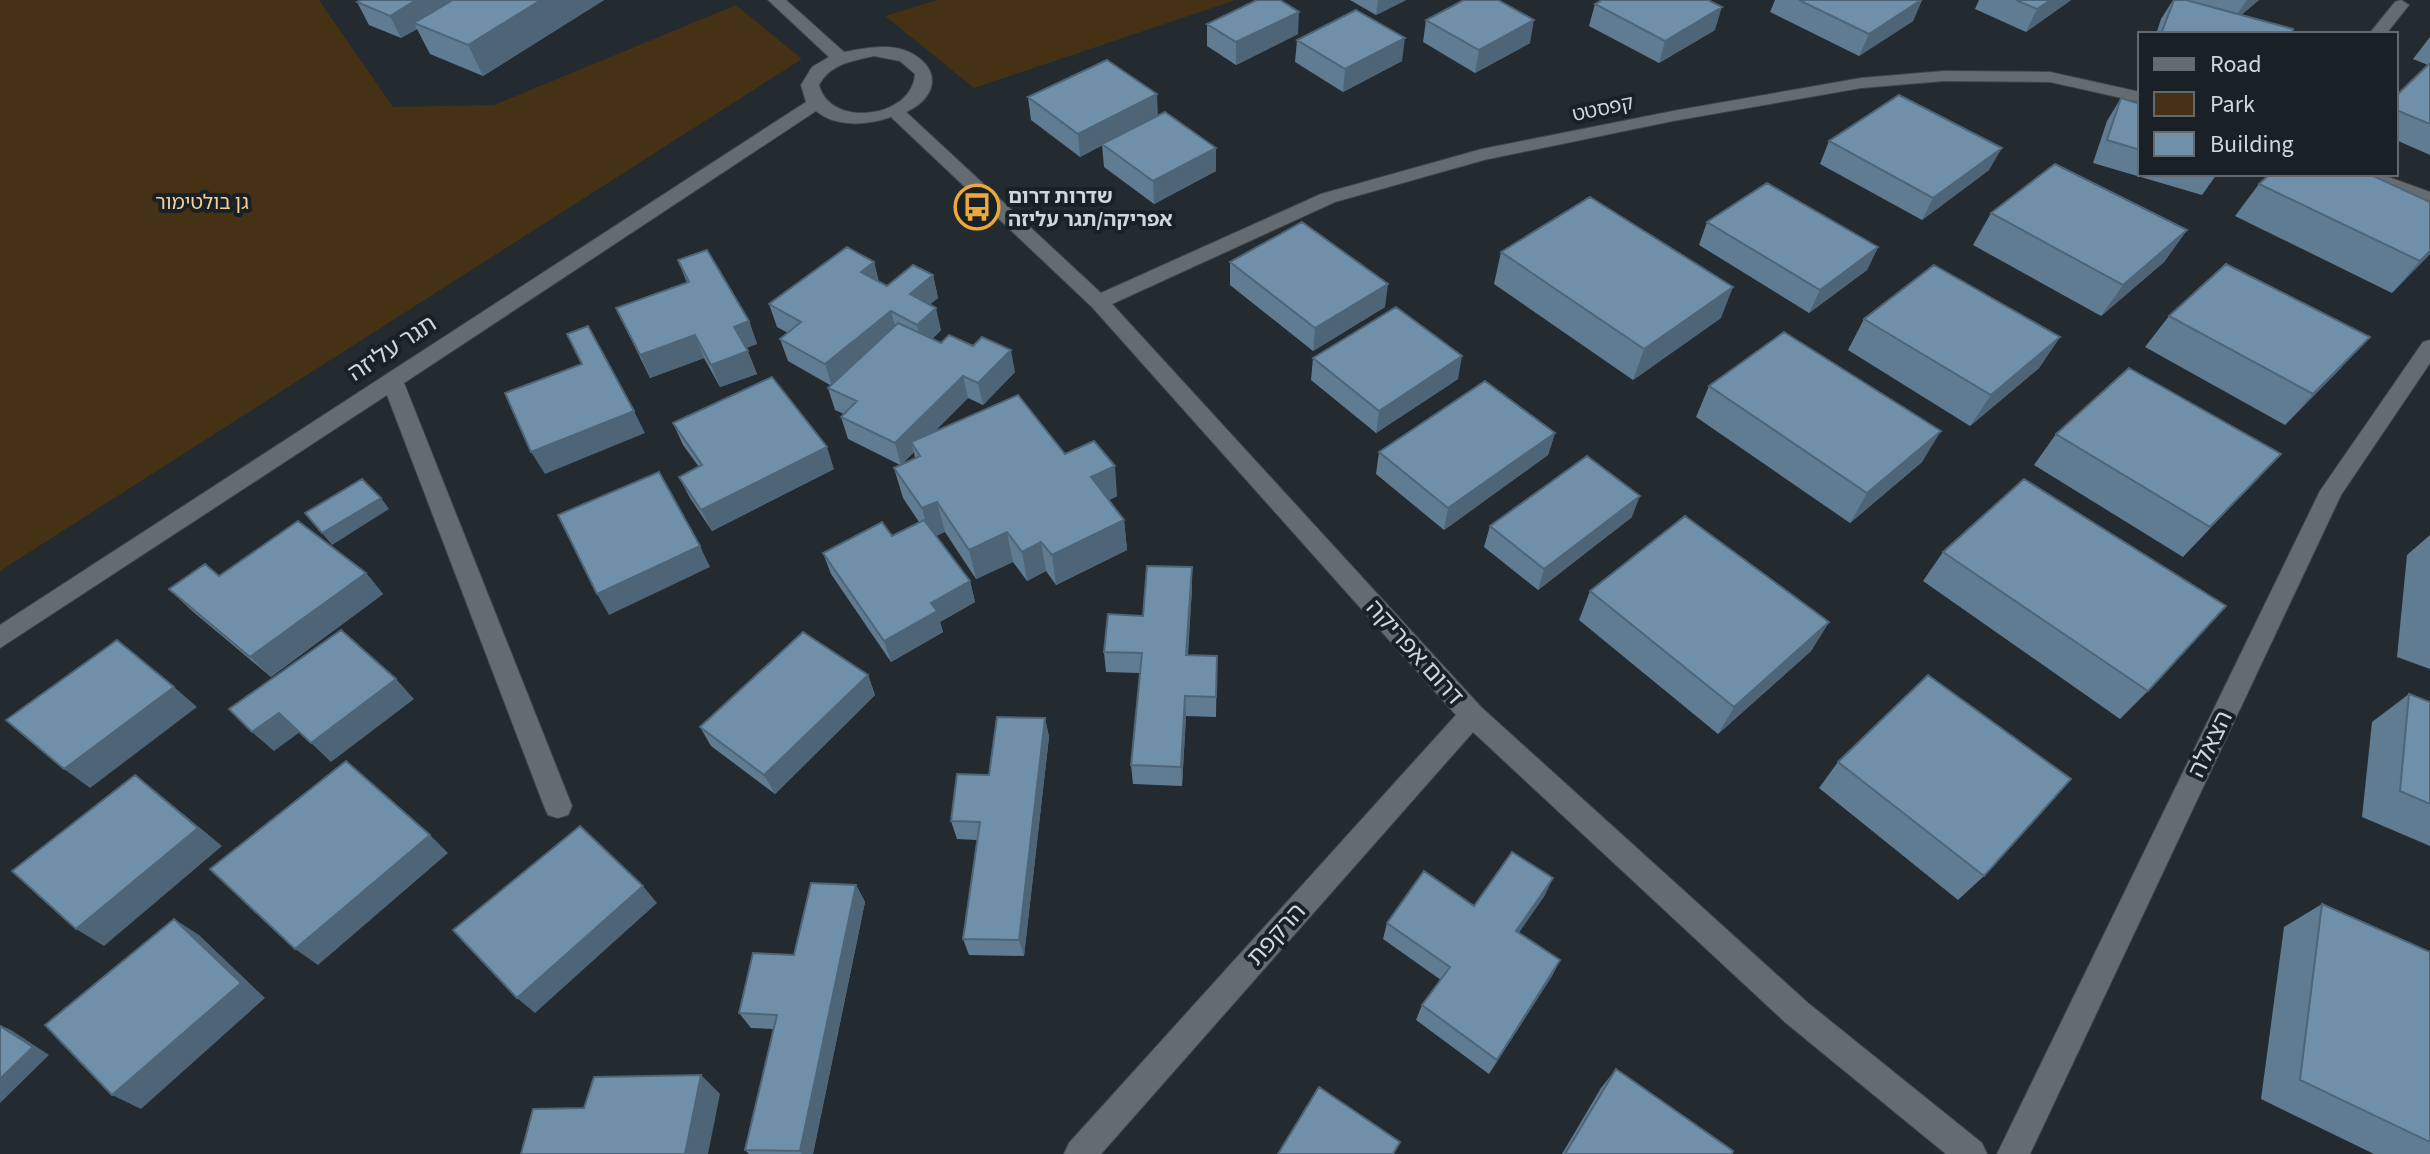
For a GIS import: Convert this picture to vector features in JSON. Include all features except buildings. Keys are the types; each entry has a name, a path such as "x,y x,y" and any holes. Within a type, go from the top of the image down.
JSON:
{"street":[{"path":"776,0 840,58"},
{"path":"2379,32 2401,5"},
{"path":"883,52 906,57 924,73 925,83 920,93 895,111 865,118 835,115 815,104 809,95 809,84 826,65 840,58 856,53 883,52"},
{"name":"קפסטט","path":"1099,302 1328,198 1482,155 1673,116 1861,83 1944,76 2050,77 2138,97"},
{"name":"תגר עליזה","path":"0,638 815,104"},
{"name":"דרום אפריקה","path":"895,111 1099,302 1472,715 1797,1013 1971,1154"},
{"path":"2367,176 2430,199"},
{"name":"הצאלה","path":"2013,1154 2331,491 2430,347"},
{"path":"392,379 558,806"},
{"name":"הרקפת","path":"1080,1154 1472,715"}],"green space":[{"name":"גן בולטימור","path":"0,0 319,0 393,107 494,105 736,5 802,59 0,571"},
{"path":"937,0 1236,0 974,88 885,16"}],"place":[{"name":"שדרות דרום אפריקה/תגר עליזה","path":"977,207"}]}
